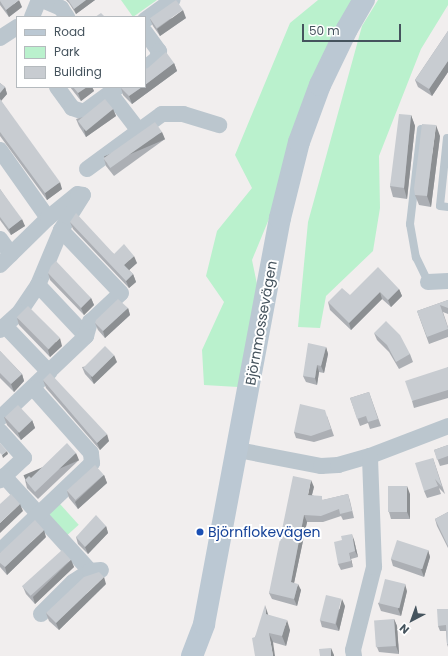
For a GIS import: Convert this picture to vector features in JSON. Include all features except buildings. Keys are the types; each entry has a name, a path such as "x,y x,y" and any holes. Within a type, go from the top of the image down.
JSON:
{"street":[{"path":"32,16 39,0"},
{"path":"42,0 61,8 66,16"},
{"path":"146,19 173,0"},
{"name":"Björnmossevägen","path":"192,656 204,624 238,450 280,218 299,142 320,85 347,29 364,0"},
{"path":"146,33 159,51 157,59 146,67"},
{"path":"58,88 72,108 84,112 116,89 138,131"},
{"path":"87,169 162,114 183,114 219,125"},
{"path":"0,150 48,218"},
{"path":"5,260 48,218 78,194 83,195 61,230 38,285 20,312 2,328 49,372"},
{"path":"0,418 86,336 90,322 121,293 61,230"},
{"path":"0,239 5,260"},
{"path":"428,282 448,281"},
{"path":"38,285 86,336"},
{"path":"1,550 92,463 91,454 33,388"},
{"path":"238,450 321,466 338,465 370,456 448,426"},
{"path":"0,431 24,458 2,478 96,570 73,582 41,614"},
{"path":"354,656 353,650 374,567 370,456"}],"lane":[{"path":"421,129 410,224 416,257 428,282"},
{"path":"448,138 440,206 448,206"}],"green space":[{"path":"121,0 157,0 134,16 132,16"},
{"path":"318,0 359,0 252,260 258,289 238,387 204,385 202,350 224,302 206,276 217,231 252,188 235,155 290,23"},
{"path":"378,0 448,0 448,5 421,49 379,156 380,208 373,251 326,296 320,328 298,327 308,222 362,26"},
{"path":"60,504 79,525 67,536 48,515"}],"place":[{"name":"Björnflokevägen","path":"200,532"}]}
